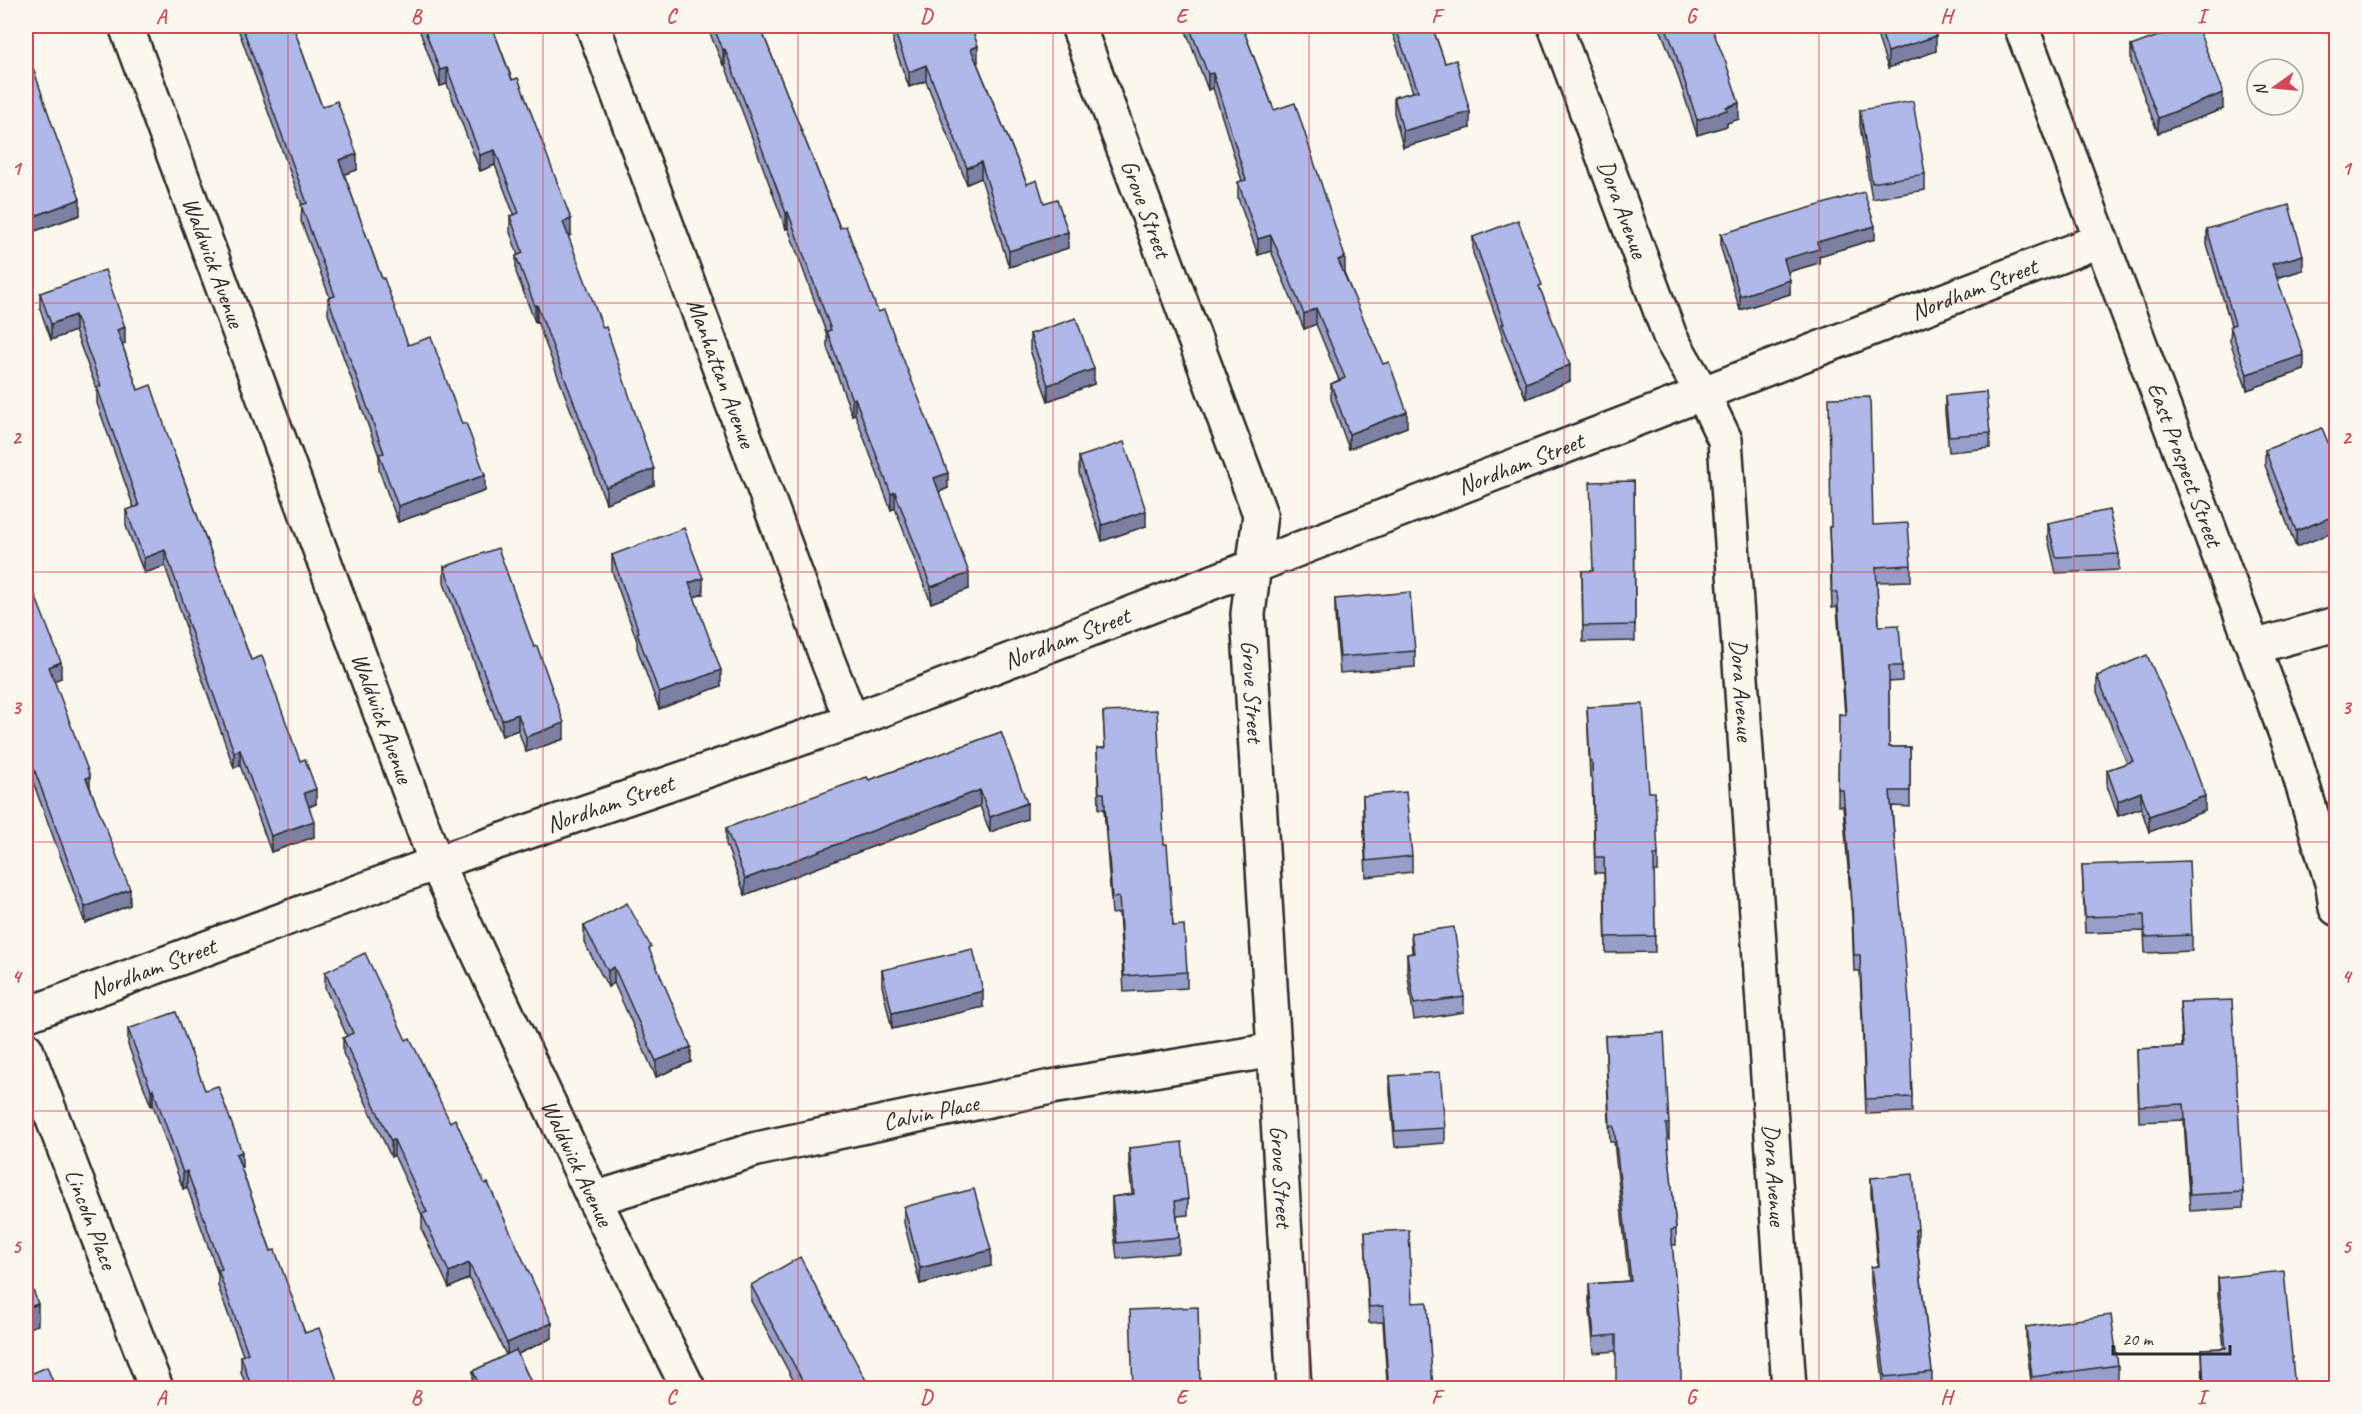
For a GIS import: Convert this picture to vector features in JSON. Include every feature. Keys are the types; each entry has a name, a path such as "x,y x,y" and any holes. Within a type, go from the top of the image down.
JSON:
{"street":[{"name":"Waldwick Avenue","path":"126,26 436,863 594,1199 688,1389"},
{"name":"Manhattan Avenue","path":"593,26 852,721"},
{"name":"Grove Street","path":"1078,26 1260,514 1248,614 1294,1389"},
{"name":"Dora Avenue","path":"1555,26 1671,339 1703,394 1725,440 1789,1389"},
{"name":"East Prospect Street","path":"2021,26 2293,753 2333,886 2337,908"},
{"name":"Nordham Street","path":"26,1015 436,863 852,721 2101,240"},
{"path":"2254,647 2337,624"},
{"name":"Lincoln Place","path":"26,1049 156,1389"},
{"name":"Calvin Place","path":"594,1199 757,1149 1051,1086 1274,1050"}],"building":[{"path":"242,26 293,26 322,107 337,101 357,154 339,160 408,345 431,337 462,424 466,423 485,475 398,506 379,454 384,453 328,298 335,296 301,205 307,203"},
{"path":"423,26 492,26 512,80 518,78 571,219 563,222 603,328 606,327 654,469 606,487 516,256 523,253 510,216 519,213 495,150 480,155 447,68 440,70"},
{"path":"713,26 760,26 840,228 846,226 878,312 884,310 948,473 934,478 969,573 931,587 895,492 891,494 855,398 852,400 827,331 831,330 788,212 786,213 725,49 723,50"},
{"path":"971,26 978,46 971,49 1027,184 1037,180 1044,203 1057,199 1068,232 1009,251 981,162 967,168 926,65 909,72 893,27"},
{"path":"1189,26 1242,26 1274,110 1295,103 1345,257 1338,260 1383,364 1389,362 1407,412 1349,434 1331,384 1345,378 1316,308 1304,314 1271,235 1258,239 1238,182 1246,180 1213,73 1208,74"},
{"path":"1395,26 1432,26 1445,63 1456,60 1470,112 1403,131 1394,97 1418,91"},
{"path":"1665,26 1711,26 1739,103 1726,107 1727,110 1697,120"},
{"path":"1879,26 1933,26 1936,36 1888,52"},
{"path":"2185,26 2197,26 2223,93 2158,118 2131,46"},
{"path":"26,47 80,199 35,216 26,188"},
{"path":"1913,101 1925,174 1872,183 1860,110"},
{"path":"1864,192 1875,226 1817,242 1819,249 1784,259 1790,280 1740,296 1721,234"},
{"path":"2289,205 2303,255 2272,264 2304,355 2247,374 2230,326 2235,324 2207,229"},
{"path":"1518,220 1542,285 1539,286 1570,365 1526,383 1502,324 1504,324 1473,237"},
{"path":"105,270 125,327 117,330 138,390 151,385 251,660 262,656 300,761 305,759 316,789 304,793 314,821 271,836 240,750 234,752 165,550 144,558 126,510 139,506 97,387 101,386 75,315 51,324 40,293"},
{"path":"1076,318 1094,369 1048,385 1030,334"},
{"path":"1986,392 1990,433 1949,436 1945,396"},
{"path":"1870,397 1873,525 1908,523 1911,565 1876,567 1879,626 1899,625 1902,666 1889,666 1889,747 1910,747 1910,791 1890,791 1909,1001 1912,1097 1866,1099 1860,955 1854,955 1843,790 1838,790 1839,714 1846,715 1837,592 1832,592 1829,527 1831,527 1829,398"},
{"path":"2322,428 2337,464 2337,515 2296,531 2265,450"},
{"path":"1124,442 1146,511 1102,525 1079,457"},
{"path":"1634,481 1635,625 1583,626 1582,571 1593,571 1590,482"},
{"path":"2109,510 2119,554 2056,557 2048,523"},
{"path":"684,528 703,578 689,583 721,670 659,693 612,555"},
{"path":"498,548 534,647 537,646 564,723 526,737 518,714 502,720 444,567"},
{"path":"26,549 30,563 26,564"},
{"path":"26,572 61,662 49,667 90,776 86,778 130,889 85,907 26,747"},
{"path":"1410,592 1415,651 1340,657 1335,599"},
{"path":"2147,655 2186,743 2205,796 2149,816 2141,792 2118,801 2107,770 2133,761 2097,676"},
{"path":"1643,704 1649,792 1655,792 1658,855 1654,855 1655,936 1606,937 1604,857 1595,857 1592,762 1590,762 1587,707"},
{"path":"1157,710 1164,844 1167,844 1173,926 1184,925 1187,972 1124,976 1119,897 1112,898 1104,793 1099,793 1097,748 1105,748 1103,712"},
{"path":"1001,732 1027,803 990,817 980,790 745,879 726,828 867,777 869,780"},
{"path":"1406,792 1412,856 1366,861 1363,796"},
{"path":"2189,861 2192,935 2145,937 2144,915 2085,917 2082,865"},
{"path":"627,903 651,947 649,949 691,1047 656,1061 614,967 608,971 584,926"},
{"path":"1454,927 1464,997 1414,1004 1407,954 1414,953 1411,933"},
{"path":"973,949 983,991 892,1013 882,970"},
{"path":"365,953 406,1040 410,1038 450,1122 455,1119 485,1184 488,1183 552,1323 507,1343 469,1263 449,1272 422,1214 427,1212 343,1038 353,1033 325,972"},
{"path":"2232,1000 2243,1192 2190,1195 2184,1104 2139,1106 2137,1049 2183,1047 2180,1002"},
{"path":"176,1012 205,1090 218,1086 242,1152 236,1154 271,1251 275,1250 305,1333 319,1328 339,1386 331,1389 252,1389 241,1356 248,1353 218,1270 222,1269 187,1171 183,1173 153,1089 151,1090 128,1029"},
{"path":"1664,1033 1669,1124 1666,1124 1676,1229 1671,1230 1681,1344 1681,1389 1616,1389 1616,1335 1594,1337 1589,1284 1631,1281 1614,1126 1610,1126 1605,1036"},
{"path":"1440,1072 1445,1128 1395,1131 1390,1076"},
{"path":"1182,1142 1188,1199 1175,1201 1179,1237 1117,1243 1112,1197 1134,1194 1129,1148"},
{"path":"1913,1174 1918,1229 1915,1230 1932,1372 1885,1377 1871,1267 1879,1266 1871,1178"},
{"path":"974,1189 991,1250 920,1268 904,1207"},
{"path":"1409,1230 1412,1303 1427,1302 1433,1389 1377,1389 1376,1382 1388,1381 1383,1306 1369,1307 1365,1232"},
{"path":"800,1257 869,1386 865,1389 807,1389 751,1285"},
{"path":"26,1270 38,1304 26,1308"},
{"path":"2284,1271 2295,1389 2204,1389 2202,1349 2226,1348 2218,1278"},
{"path":"1198,1307 1200,1389 1133,1389 1130,1310"},
{"path":"2111,1315 2118,1365 2032,1377 2026,1327"},
{"path":"516,1350 534,1389 481,1389 473,1371"},
{"path":"47,1367 56,1389 26,1389 26,1376"}]}
